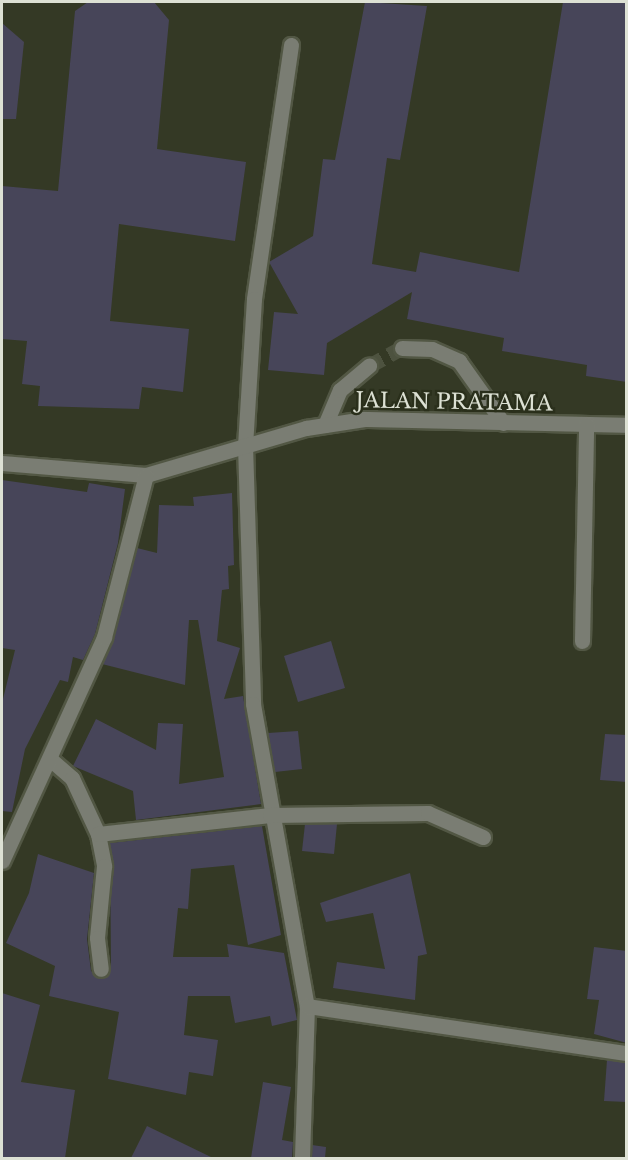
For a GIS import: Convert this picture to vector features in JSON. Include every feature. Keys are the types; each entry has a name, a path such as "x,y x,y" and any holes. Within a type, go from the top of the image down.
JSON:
{"street":[{"path":"291,45 254,299 245,446 253,704 270,815 307,1006 302,1158"},
{"path":"402,348 432,349 459,361 503,423"},
{"path":"325,425 340,390 369,366"},
{"name":"JALAN PRATAMA","path":"2,463 146,475 325,425 364,419 627,425"},
{"path":"582,641 586,424"},
{"path":"2,861 104,637 146,475"},
{"path":"50,759 72,778 98,834 104,866 97,938 101,969"},
{"path":"98,834 270,815 432,813 483,837"},
{"path":"307,1006 627,1053"}],"building":[{"path":"88,2 154,2 169,20 157,149 246,162 235,241 119,224 110,321 189,329 183,392 142,387 139,409 38,406 40,386 22,384 27,341 2,339 2,186 58,191 75,11"},
{"path":"365,2 427,6 400,160 387,158 372,264 416,272 420,252 519,272 563,2 627,2 627,382 586,376 587,365 502,351 504,338 407,319 412,292 327,343 324,375 268,370 274,312 298,314 269,262 313,236 323,159 335,160"},
{"path":"2,23 24,42 16,119 2,119"},
{"path":"2,480 87,492 89,483 125,489 118,543 95,634 83,660 73,657 68,682 60,680 25,749 12,812 2,811 2,703 15,650 2,648"},
{"path":"232,493 234,565 228,566 229,589 222,590 217,641 240,648 224,699 243,696 261,804 136,820 133,791 73,766 96,719 156,750 158,723 183,724 179,784 224,777 198,620 189,620 185,685 102,664 137,548 157,553 159,505 194,506 193,497"},
{"path":"331,641 345,688 298,702 284,656"},
{"path":"298,731 302,769 275,772 268,733"},
{"path":"605,734 627,735 627,782 600,780"},
{"path":"305,824 337,824 334,854 302,851"},
{"path":"262,826 281,935 248,945 234,865 191,869 188,909 178,908 173,957 229,957 227,944 284,953 297,1020 272,1026 270,1016 235,1023 230,996 188,996 184,1035 218,1040 213,1076 189,1072 186,1095 108,1079 119,1012 49,996 55,966 6,943 29,893 38,854 94,873 87,939 91,971 102,979 111,968 110,843"},
{"path":"410,873 427,954 418,956 415,1000 333,988 337,962 385,969 373,913 326,922 320,903"},
{"path":"594,947 627,951 627,1043 594,1034 599,1000 587,999"},
{"path":"2,993 40,1005 21,1082 75,1090 65,1158 2,1158"},
{"path":"607,1060 627,1062 627,1102 604,1101"},
{"path":"263,1082 291,1087 282,1140 293,1142 292,1158 251,1158"},
{"path":"147,1126 213,1158 131,1158"},
{"path":"312,1145 326,1147 325,1158 312,1158"}],"tunnel":[{"path":"369,366 402,348"}]}
